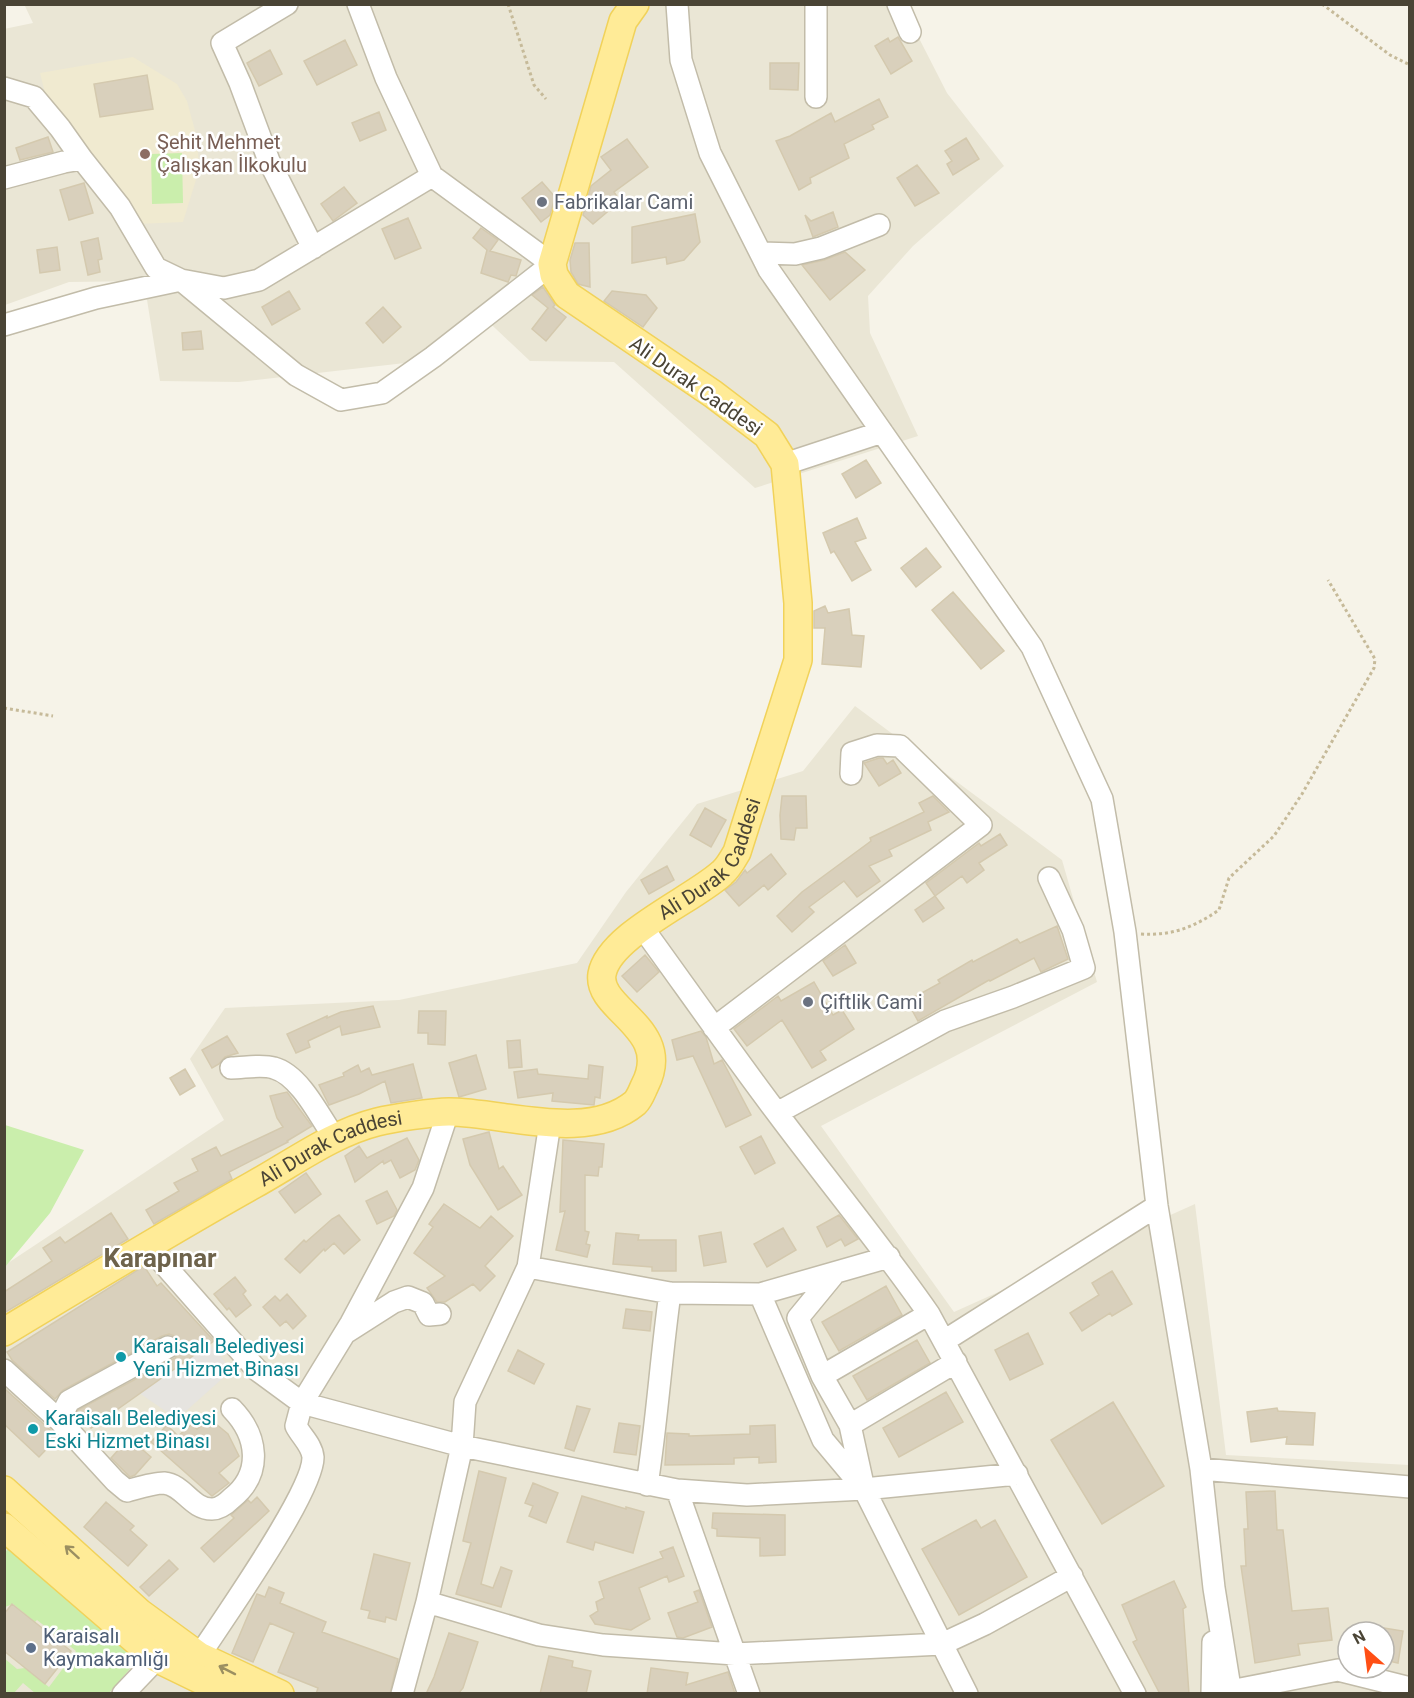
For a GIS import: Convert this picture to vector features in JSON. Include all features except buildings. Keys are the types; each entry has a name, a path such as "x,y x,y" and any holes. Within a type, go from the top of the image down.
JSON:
{"main road":[{"path":"552,264 623,21 635,4"},
{"name":"Ali Durak Caddesi","path":"4,1332 147,1245 335,1139 377,1122 448,1112 550,1124 596,1121 621,1111 637,1101 652,1072 650,1050 641,1030 604,990 601,978 604,966 618,949 642,927 723,872 737,852 798,660 798,603 785,464 766,435 713,394 567,295 554,275 552,264"},
{"path":"4,1490 140,1612 199,1656 280,1694"},
{"path":"7,1536 156,1658 230,1694"}],"street":[{"path":"287,4 222,43 240,83 269,161 313,248"},
{"path":"4,88 34,97 120,207 156,268 181,280 296,375 341,400 382,393 433,357 552,264 432,176 386,78 358,4"},
{"path":"677,4 681,60 710,153 769,270 1032,647 1102,799 1125,932 1157,1206 1201,1469 1224,1693 1338,1670 1379,1687 1410,1688"},
{"path":"816,4 816,97"},
{"path":"898,4 910,32"},
{"path":"4,178 82,159"},
{"path":"4,325 96,298 181,280 224,288 259,280 432,176"},
{"path":"761,253 795,254 821,248 879,225"},
{"path":"785,464 882,432"},
{"path":"714,1028 981,825 900,746 877,745 852,753 851,774"},
{"path":"777,1113 945,1021 1013,997 1084,968 1073,930 1049,878"},
{"path":"642,927 777,1113 889,1257 928,1314 1136,1694"},
{"path":"231,1068 272,1067 288,1074 299,1085 335,1139"},
{"path":"199,1656 293,1509 311,1469 313,1457 310,1445 296,1426 302,1403 344,1334 423,1188 448,1112"},
{"path":"402,1694 427,1602 462,1446 465,1402 528,1268 550,1124"},
{"path":"944,1341 1157,1206"},
{"path":"147,1245 257,1370 302,1403 462,1446 647,1485 677,1490 747,1495 864,1489 1017,1474"},
{"path":"528,1268 670,1293 760,1293 889,1257"},
{"path":"835,1273 798,1318 822,1376 850,1425 864,1489"},
{"path":"647,1485 670,1293"},
{"path":"760,1293 823,1440 864,1489 967,1694"},
{"path":"344,1334 394,1302 408,1297 423,1303 429,1315 440,1314"},
{"path":"822,1376 928,1314"},
{"path":"59,1420 69,1401 168,1347"},
{"path":"850,1425 956,1362"},
{"path":"4,1370 59,1420 127,1491 163,1483 174,1486 198,1506 214,1509 224,1505 243,1490 251,1475 253,1462 251,1436 243,1421 232,1409"},
{"path":"1201,1469 1410,1487"},
{"path":"677,1490 749,1694"},
{"path":"427,1602 539,1635 603,1645 735,1654 942,1644 985,1624 1072,1576"},
{"path":"123,1694 176,1639"}],"path":[{"path":"508,4 534,85 546,99"},
{"path":"1322,4 1390,56 1410,65"},
{"path":"1125,932 1159,935 1185,930 1219,910 1229,878 1274,836 1302,794 1374,668 1375,659 1328,580"},
{"path":"4,708 53,716"}],"shaded area":[{"path":"24,4 902,5 947,93 1004,166 913,246 868,296 870,333 918,436 755,488 614,362 530,361 477,311 405,363 239,382 160,381 144,281 69,282 5,305 4,29 33,23"},
{"name":"Şehit Mehmet Çalışkan İlkokulu","path":"133,57 177,84 187,101 197,138 199,170 183,222 137,224 125,195 45,93 40,73"},
{"path":"855,706 1062,860 1097,982 821,1126 954,1312 1195,1204 1226,1455 1409,1465 1409,1693 5,1694 5,1265 224,1120 190,1059 225,1008 399,1000 577,963 626,892 697,804 803,771"},
{"name":"Karaisalı Belediyesi Yeni Hizmet Binası","path":"160,1288 232,1370 177,1419 132,1388 91,1428 25,1375"}],"green space":[{"path":"182,153 183,203 152,204 151,154"},
{"path":"5,1125 84,1150 50,1213 5,1267"},
{"path":"9,1547 136,1657 129,1670 108,1694 35,1693 23,1683 14,1693 5,1693 4,1658 17,1669 25,1668 49,1687 76,1651 13,1604 5,1607 5,1553"}],"place":[{"name":"Şehit Mehmet Çalışkan İlkokulu","path":"145,154"},
{"name":"Fabrikalar Cami","path":"542,202"},
{"name":"Çiftlik Cami","path":"808,1002"},
{"name":"Karaisalı Belediyesi Yeni Hizmet Binası","path":"121,1357"},
{"name":"Karaisalı Belediyesi Eski Hizmet Binası","path":"33,1429"},
{"name":"Karaisalı Kaymakamlığı","path":"31,1648"}],"district":[{"name":"Karapınar","path":"160,1258"}]}
